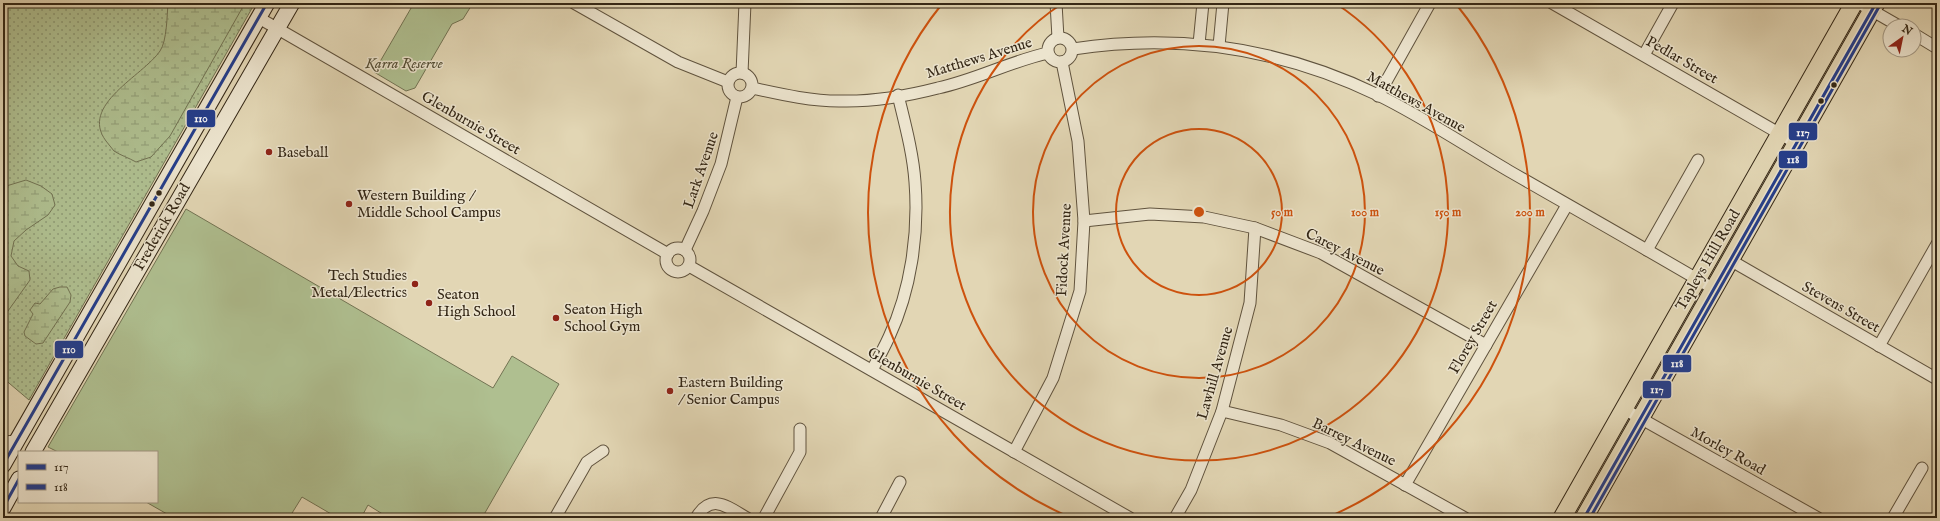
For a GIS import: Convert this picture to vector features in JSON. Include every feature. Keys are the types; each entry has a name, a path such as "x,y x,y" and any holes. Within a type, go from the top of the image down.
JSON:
{"main road":[{"name":"Frederick Road","path":"3,465 15,437 267,3"},
{"name":"Frederick Road","path":"35,451 52,418 292,3"},
{"name":"Tapleys Hill Road","path":"1562,518 1854,3"},
{"name":"Tapleys Hill Road","path":"1584,518 1796,143 1869,5"},
{"path":"15,437 41,417 52,418"},
{"path":"3,508 18,480"}],"street":[{"path":"574,3 678,62 728,82"},
{"path":"742,73 745,3"},
{"path":"1056,3 1058,38"},
{"path":"1199,44 1203,3"},
{"path":"1219,46 1222,3"},
{"path":"1378,96 1430,3"},
{"name":"Pedlar Street","path":"1552,3 1796,143"},
{"path":"1644,55 1673,3"},
{"path":"1869,5 1888,18"},
{"name":"Glenburnie Street","path":"259,18 668,254"},
{"path":"1058,38 1067,40 1073,48 1071,56 1062,62 1053,60 1048,53 1050,44 1058,38"},
{"path":"1922,39 1937,48"},
{"name":"Matthews Avenue","path":"1073,48 1136,42 1199,44 1243,50 1305,66 1378,96 1714,289"},
{"name":"Matthews Avenue","path":"752,88 801,98 839,101 898,95 939,88 1026,58 1048,53"},
{"name":"Fidock Avenue","path":"1014,452 1053,378 1080,291 1084,221 1078,141 1062,62"},
{"path":"742,73 751,80 752,88 748,94 737,97 730,92 728,82 732,75 742,73"},
{"path":"872,370 890,336 906,288 916,226 915,181 908,137 898,95"},
{"name":"Lark Avenue","path":"685,250 703,211 721,164 737,97"},
{"path":"1647,250 1698,160"},
{"name":"Florey Street","path":"1405,485 1567,205"},
{"name":"Carey Avenue","path":"1084,221 1150,214 1204,217 1256,228 1321,253 1486,345"},
{"name":"Lawhill Avenue","path":"1175,518 1191,490 1222,411 1250,303 1256,228"},
{"path":"1879,346 1937,244"},
{"path":"674,248 681,248 685,250 691,259 689,266 680,272 672,271 667,265 668,254 674,248"},
{"name":"Stevens Street","path":"1730,260 1937,379"},
{"name":"Glenburnie Street","path":"689,266 1130,518"},
{"name":"Morley Road","path":"1624,409 1818,518"},
{"name":"Barrey Avenue","path":"1222,411 1281,425 1330,443 1465,518"},
{"path":"764,518 800,452 800,429"},
{"path":"555,518 587,462 603,451"},
{"path":"1893,518 1922,468"},
{"path":"881,518 900,482"},
{"path":"696,518 702,508 711,503 722,504 747,518"}],"green space":[{"path":"3,3 255,3 29,400 3,378"},
{"path":"168,3 245,3 170,136 151,157 136,162 114,151 106,141 100,128 101,115 107,103 116,92 152,61 160,51 165,35"},
{"name":"Karra Reserve","path":"414,3 473,3 463,19 452,24 415,88 406,91 374,72"},
{"path":"26,180 41,186 52,194 55,205 48,215 26,230 14,241 11,256 18,266 29,271 30,280 3,318 3,187"},
{"path":"186,209 493,388 512,356 559,384 482,518 389,518 368,505 361,518 338,518 302,497 289,518 174,518 148,503 158,503 158,451 56,451 48,447"},
{"path":"67,287 71,295 70,302 43,343 36,344 25,336 24,332 33,314 30,310 35,303 40,304 53,289"}],"transit line":[{"name":"110","path":"3,465 267,3"},
{"name":"117","path":"1584,518 1876,3"},
{"name":"118","path":"1590,518 1880,5"},
{"name":"110","path":"3,508 18,481"}],"place":[{"name":"Baseball","path":"269,152"},
{"name":"Western Building / Middle School Campus","path":"349,204"},
{"name":"Tech Studies Metal/Electrics","path":"415,284"},
{"name":"Seaton High School","path":"429,303"},
{"name":"Seaton High School Gym","path":"556,318"},
{"name":"Eastern Building / Senior Campus","path":"670,391"}]}
